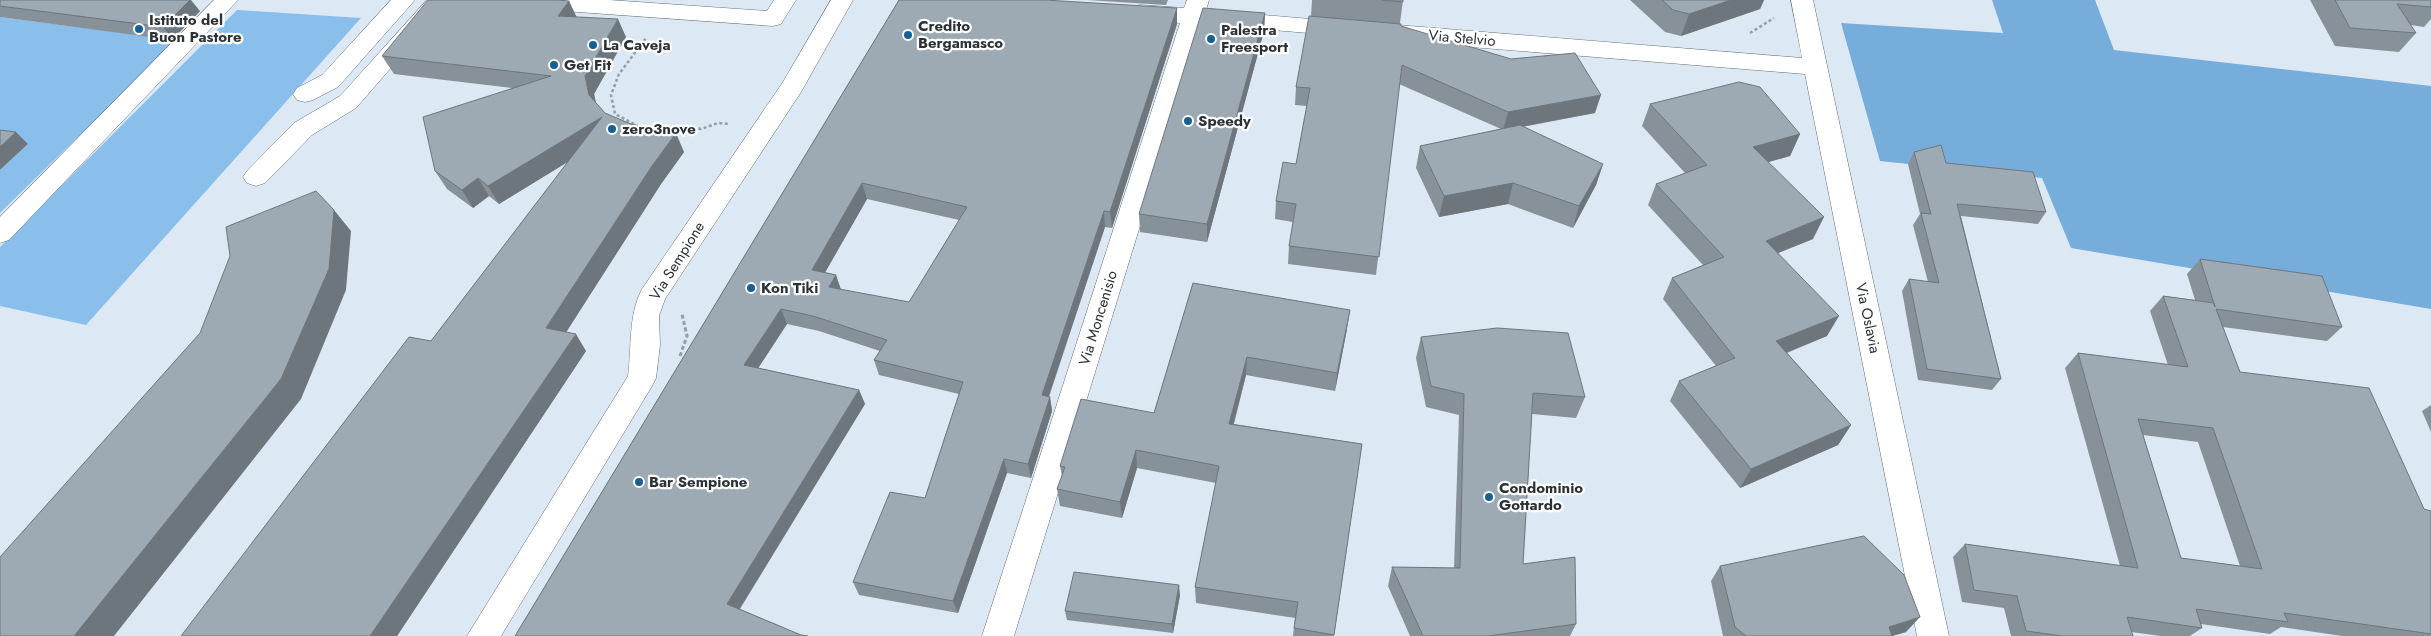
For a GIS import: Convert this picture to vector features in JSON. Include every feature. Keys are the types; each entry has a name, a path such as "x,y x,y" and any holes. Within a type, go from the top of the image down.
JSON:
{"street":[{"path":"0,233 227,0"},
{"path":"305,94 330,81 404,0"},
{"path":"256,176 303,129 348,102 439,0"},
{"path":"508,0 602,3 773,19 785,0"},
{"name":"Via Sempione","path":"483,636 642,378 646,345 645,316 652,296 793,86 842,0"},
{"name":"Via Oslavia","path":"1802,0 1933,636"},
{"name":"Via Stelvio","path":"1121,11 1196,8 1372,31 1816,67"},
{"name":"Via Moncenisio","path":"998,636 1196,8"},
{"path":"338,131 348,102"}],"path":[{"path":"1711,58 1802,0"},
{"path":"638,126 615,114 611,95 618,74 647,38"},
{"path":"652,132 660,129 686,126 701,129 718,123"},
{"path":"679,358 684,350 687,336 682,312 684,306"}],"shaded area":[{"path":"1992,0 2095,0 2114,50 2431,86 2431,309 2071,248 2042,178 1880,161 1841,23 2003,33"},
{"path":"237,10 361,18 86,325 0,306 0,247"},
{"path":"0,17 177,40 0,213 0,170 28,144 0,140"}],"building":[{"path":"0,0 190,0 163,27 0,6"},
{"path":"428,0 569,1 558,16 618,19 585,76 589,95 605,113 631,124 676,133 652,166 546,328 576,334 370,636 181,636 409,337 431,341 602,117 488,186 478,178 462,190 435,171 423,117 551,76 382,56"},
{"path":"899,0 1045,0 1177,8 1110,212 1104,211 1042,395 1050,397 1028,464 1004,459 953,601 853,582 890,492 925,498 963,382 874,360 887,340 813,316 781,309 744,365 859,390 727,604 801,635 808,636 515,636","holes":["862,183 967,207 909,302 829,287 836,275 812,270"]},
{"path":"1382,0 1403,0 1403,2"},
{"path":"1662,0 1731,0 1689,14 1673,10"},
{"path":"2335,0 2431,0 2431,7 2397,4 2416,33 2350,28"},
{"path":"1203,8 1265,13 1207,224 1139,214"},
{"path":"1309,16 1401,24 1401,26 1511,59 1575,53 1601,95 1508,112 1402,65 1379,257 1289,246 1296,204 1276,201 1283,162 1296,164 1310,88 1296,87"},
{"path":"1739,82 1760,87 1800,134 1753,147 1824,217 1766,241 1839,316 1776,341 1851,425 1751,469 1679,381 1735,358 1672,278 1724,257 1656,184 1707,165 1650,104"},
{"path":"1520,125 1603,164 1579,206 1513,183 1444,196 1420,146"},
{"path":"0,130 16,132 0,147"},
{"path":"1941,145 1946,163 2033,172 2046,212 1957,204 2001,379 1927,369 1909,279 1939,283 1921,213 1931,214 1914,152"},
{"path":"316,191 334,210 329,269 281,379 74,636 0,636 0,557 200,333 230,256 226,227"},
{"path":"2200,259 2322,276 2342,327 2216,309 2240,372 2369,388 2424,509 2431,511 2431,634 2284,613 2288,622 2196,609 2202,628 2127,617 2133,636 2062,636 2026,631 2017,596 1974,590 1965,544 2138,568 2078,353 2188,367 2163,296 2214,303","holes":["2138,419 2213,428 2262,569 2181,558"]},
{"path":"1193,283 1350,310 1337,373 1247,357 1229,424 1362,444 1334,635 1294,628 1298,602 1195,587 1219,466 1136,450 1120,502 1057,489 1065,467 1060,466 1081,399 1154,413"},
{"name":"Condominio Gottardo","path":"1497,328 1568,333 1585,397 1533,393 1523,564 1575,557 1576,624 1488,636 1423,636 1392,567 1460,568 1464,394 1431,386 1421,337"},
{"path":"1864,536 1904,575 1920,617 1889,627 1892,636 1746,636 1735,627 1720,566"},
{"path":"1074,572 1179,585 1172,624 1065,611"}],"place":[{"name":"Istituto del Buon Pastore","path":"139,29"},
{"name":"Credito Bergamasco","path":"908,35"},
{"name":"Palestra Freesport","path":"1211,39"},
{"name":"La Caveja","path":"593,45"},
{"name":"Get Fit","path":"554,65"},
{"name":"Speedy","path":"1188,121"},
{"name":"zero3nove","path":"612,129"},
{"name":"Kon Tiki","path":"751,288"},
{"name":"Bar Sempione","path":"639,482"},
{"name":"Condominio Gottardo","path":"1489,497"}]}
